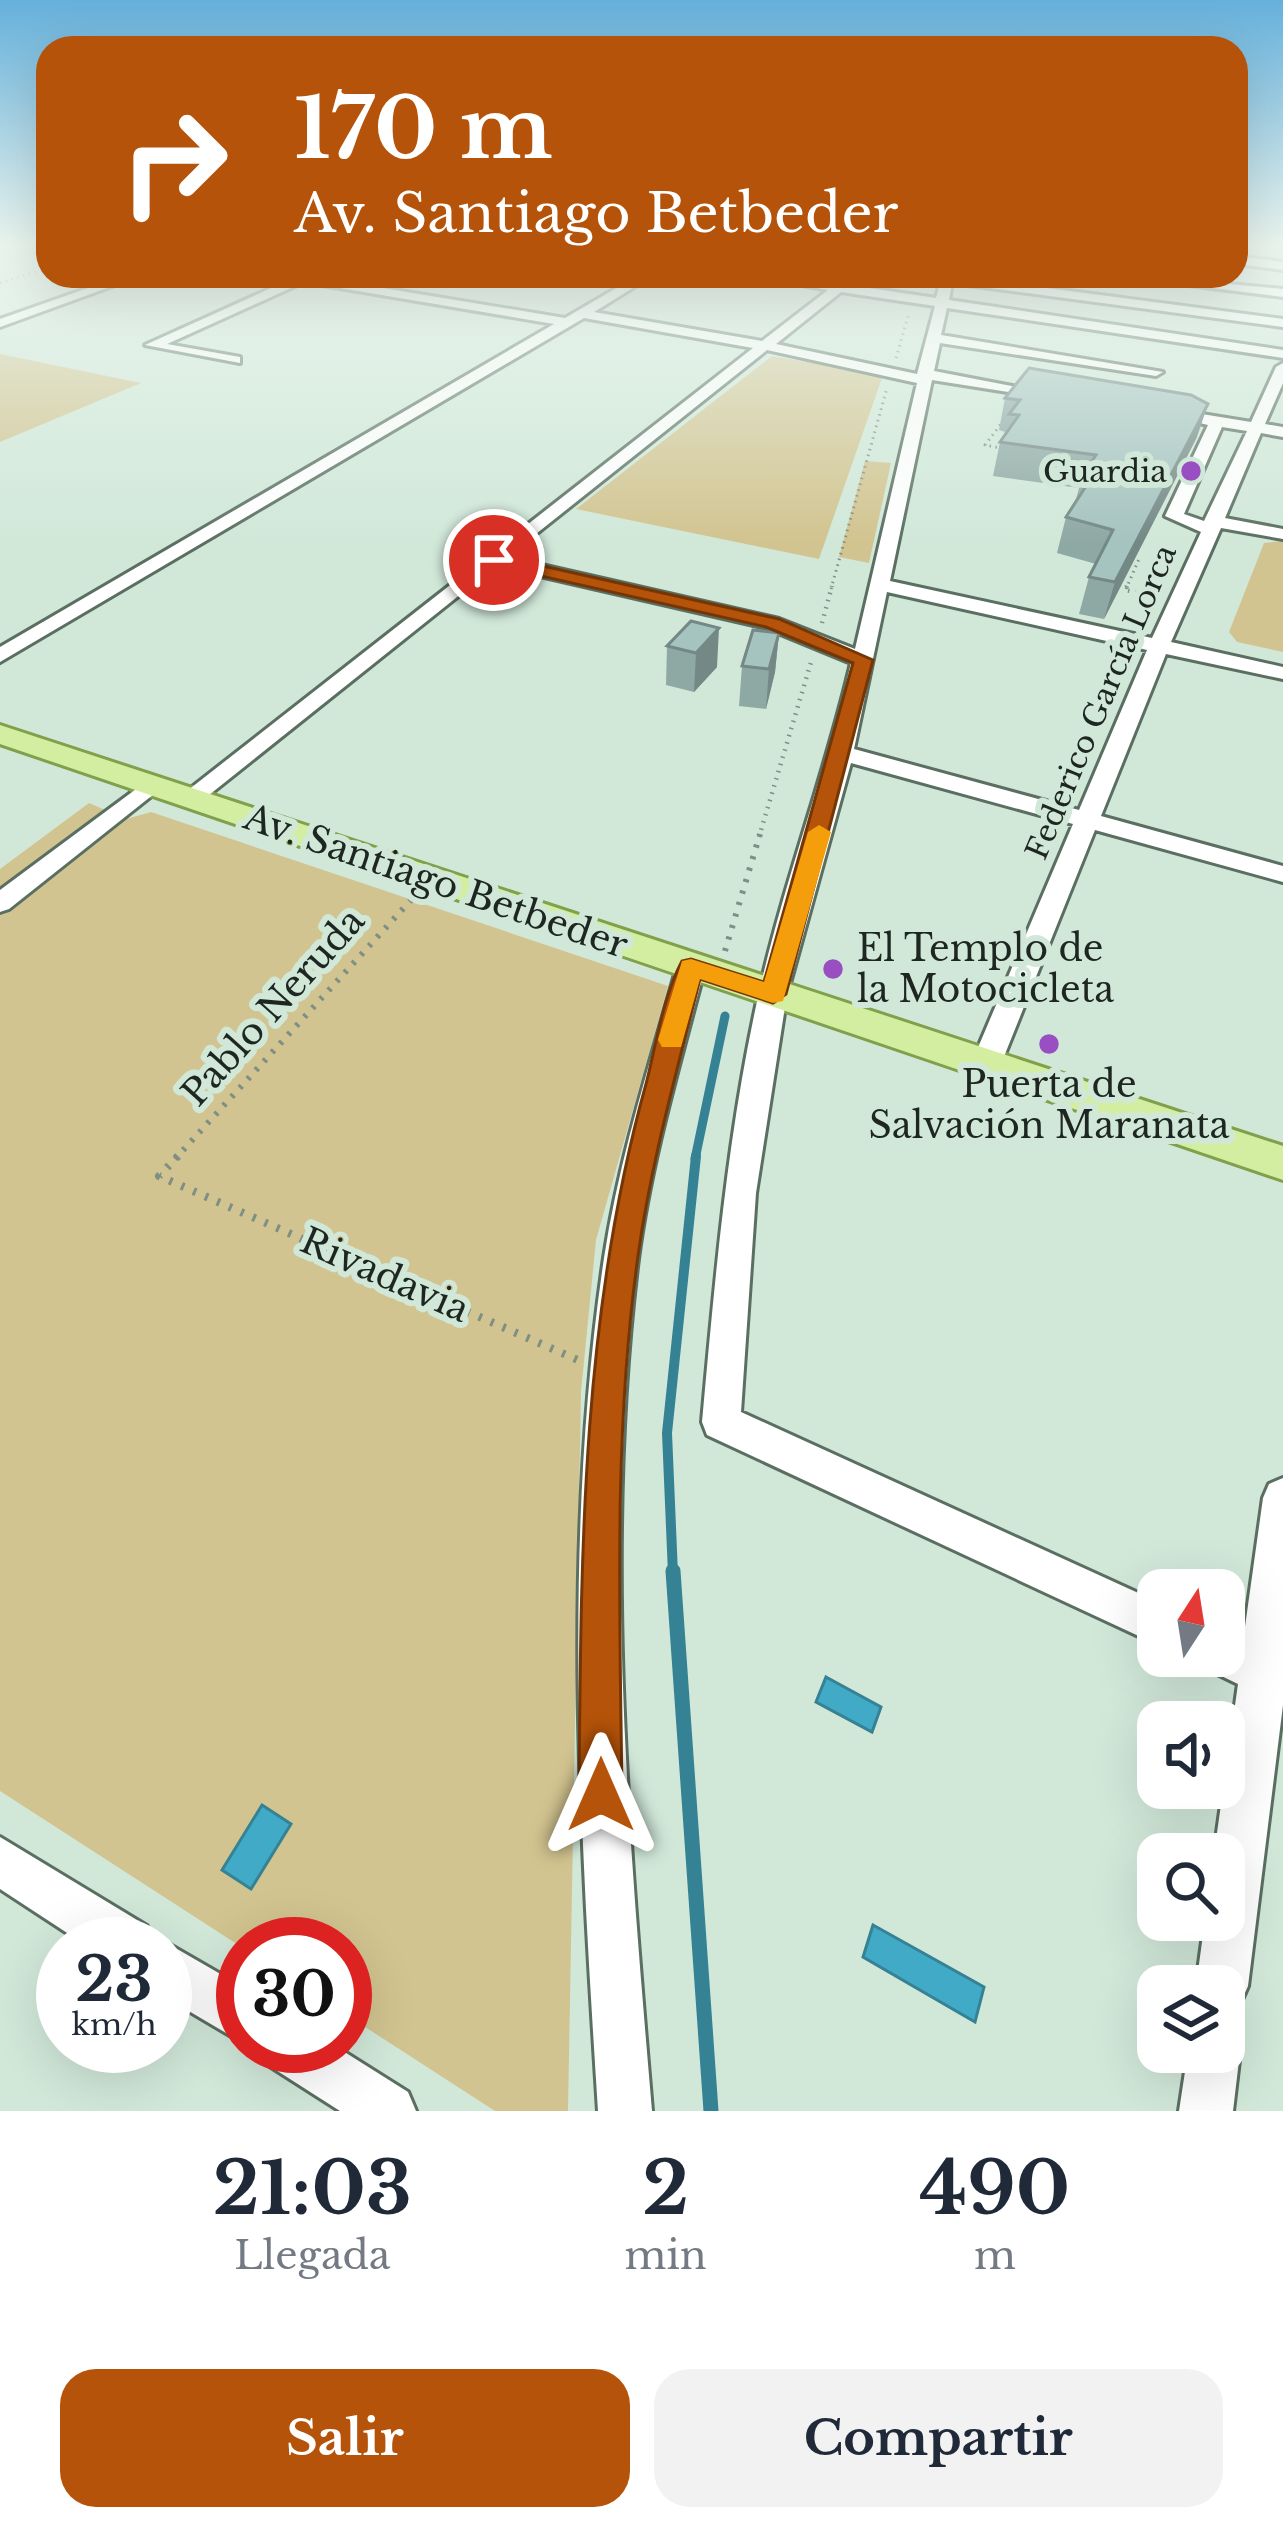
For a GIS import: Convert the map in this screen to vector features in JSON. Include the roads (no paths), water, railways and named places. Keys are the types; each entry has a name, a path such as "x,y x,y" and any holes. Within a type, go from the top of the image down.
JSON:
{"main road":[{"name":"Av. Santiago Betbeder","path":"0,734 1283,1163"}],"street":[{"path":"155,346 235,360"},
{"path":"0,656 532,346"},
{"path":"764,346 923,377 1065,397"},
{"path":"190,798 767,346"},
{"path":"931,346 842,753 773,994 739,1193 721,1422 1137,1614"},
{"path":"972,346 1152,380 1171,346"},
{"path":"1226,346 1283,354"},
{"name":"Federico García Lorca","path":"986,1064 1178,601 1278,390 1283,367"},
{"path":"1156,411 1283,432"},
{"path":"1217,421 1174,516 1283,534"},
{"path":"494,560 772,623 863,660"},
{"path":"881,585 1283,673"},
{"path":"842,753 1283,874"},
{"path":"0,903 151,784"},
{"path":"625,2111 601,1795 600,1496 622,1258 640,1157 702,971"},
{"path":"1224,1965 1256,1670 1283,1498"},
{"path":"0,1862 87,1917"},
{"path":"329,2073 389,2111"},
{"path":"1206,2111 1211,2073"}],"water":[{"path":"826,1677 881,1707 872,1732 816,1702"},
{"path":"262,1805 291,1824 251,1889 222,1870"},
{"path":"873,1925 984,1987 975,2022 863,1957"}],"waterway":[{"path":"695,1159 725,1016"},
{"path":"673,1574 667,1433 696,1156"},
{"path":"673,1571 711,2111"}],"place":[{"name":"Guardia","path":"1191,471"},
{"name":"El Templo de la Motocicleta","path":"833,969"},
{"name":"Puerta de Salvación Maranata","path":"1049,1044"}]}
